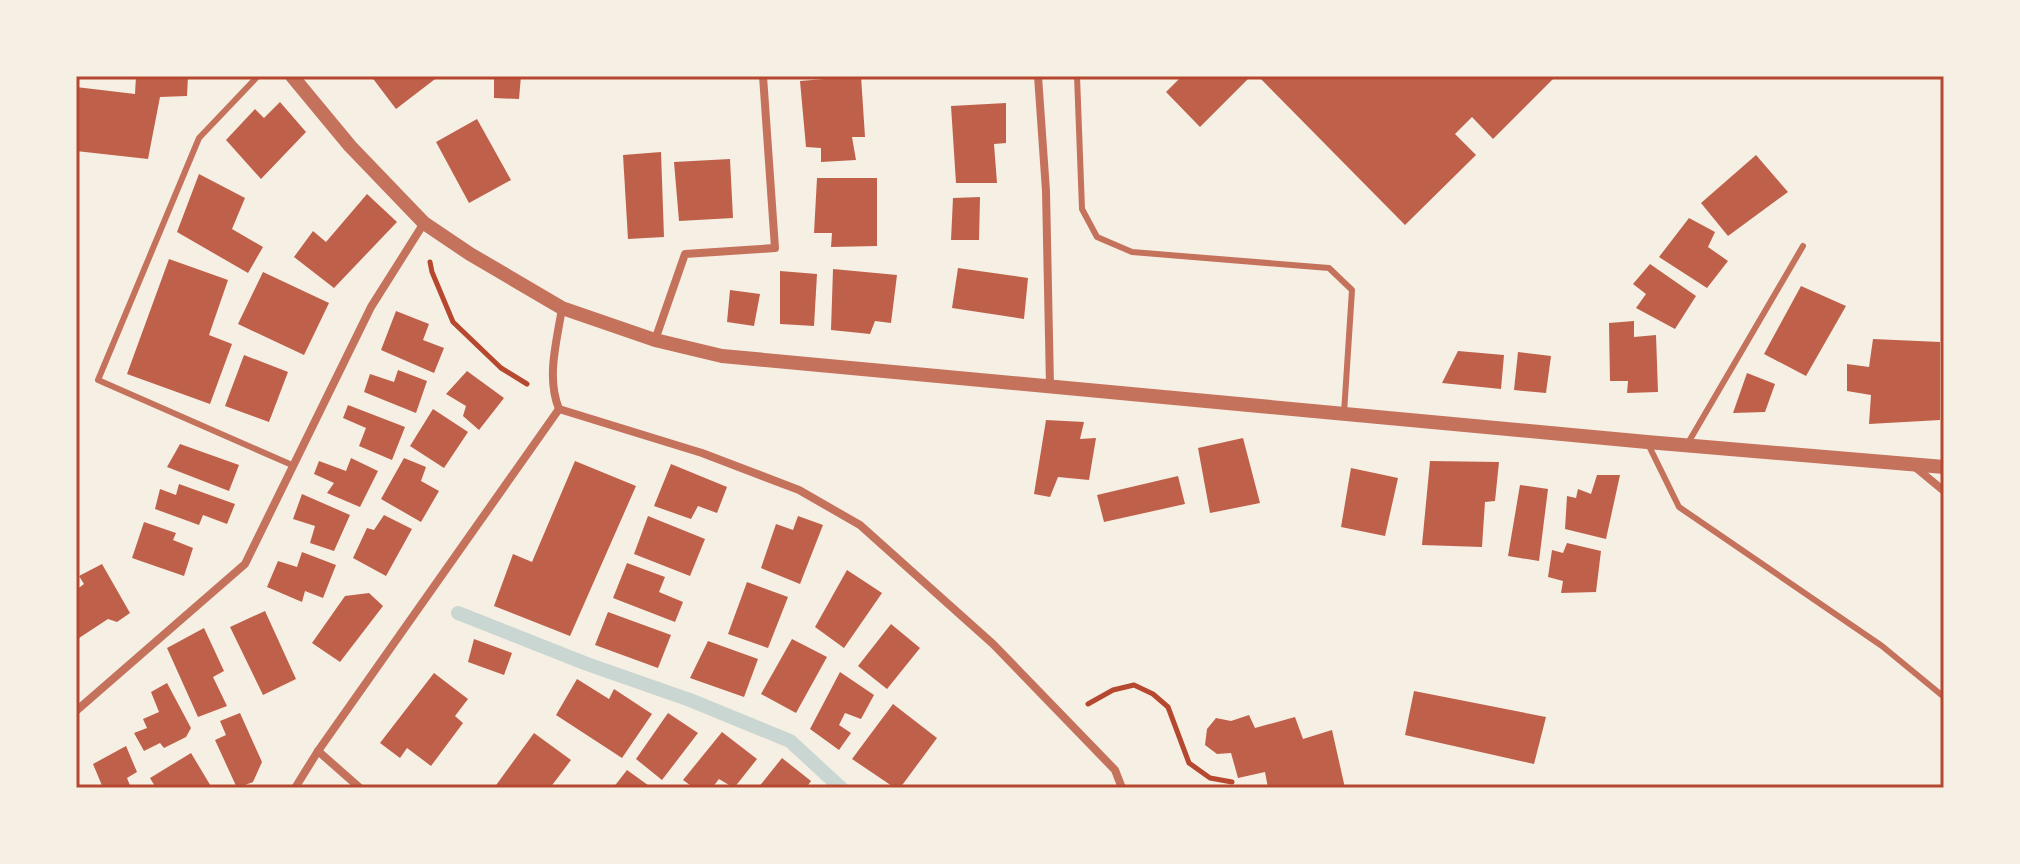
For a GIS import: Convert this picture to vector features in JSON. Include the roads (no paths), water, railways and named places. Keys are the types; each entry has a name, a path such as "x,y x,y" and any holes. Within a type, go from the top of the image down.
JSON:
{"street":[{"path":"292,76 350,146 424,223 470,254 562,308 655,340 722,356 1944,467"},
{"path":"655,340 685,254 775,248 763,76"},
{"path":"1038,76 1046,191 1050,386"},
{"path":"76,711 245,564 371,307 424,223"},
{"path":"559,409 554,397 552,373 562,308"},
{"path":"559,409 702,453 799,490 860,525 993,644 1115,770 1122,788"},
{"path":"295,788 559,409"},
{"path":"1911,464 1944,491"},
{"path":"318,751 360,788"}],"lane":[{"path":"258,76 199,138 98,380 292,465"},
{"path":"1077,76 1082,209 1097,237 1132,252 1329,268 1352,290 1344,413"},
{"path":"1687,445 1803,246"},
{"path":"1647,442 1679,507 1882,646 1944,697"}],"waterway":[{"path":"458,613 790,741 841,788"}]}
